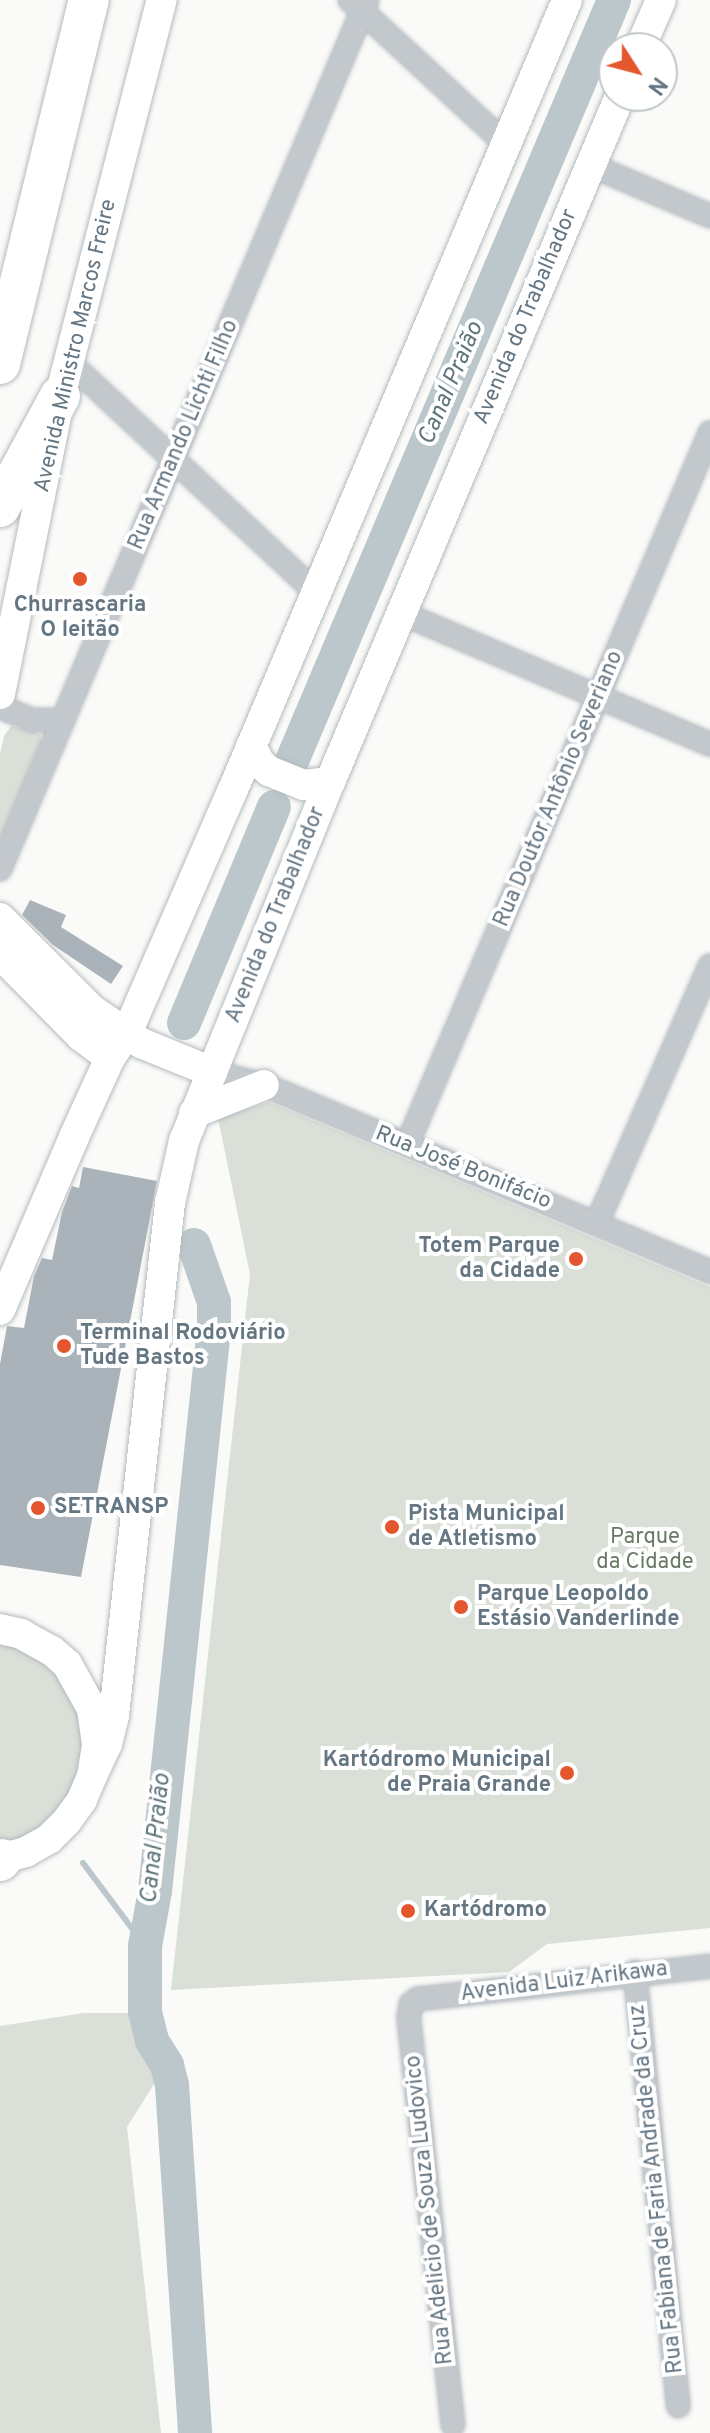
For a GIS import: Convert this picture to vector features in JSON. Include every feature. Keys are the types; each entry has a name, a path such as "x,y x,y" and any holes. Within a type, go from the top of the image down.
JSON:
{"highway":[{"path":"0,263 66,0"},
{"path":"0,364 89,0"},
{"path":"0,507 65,379"}],"main road":[{"name":"Avenida Ministro Marcos Freire","path":"0,694 65,379 162,0"},
{"path":"253,784 251,746 567,0"},
{"path":"647,32 661,0"},
{"name":"Avenida do Trabalhador","path":"1,1860 26,1852 49,1839 82,1800 107,1744 114,1715 170,1203 194,1113 226,1039 310,799 401,613 613,112"},
{"path":"0,1310 118,1046 253,784 260,763 251,746"},
{"path":"253,784 310,799"},
{"path":"1,921 80,1001 118,1046"},
{"path":"0,954 81,1036 118,1046 156,1050 212,1072"},
{"path":"194,1113 264,1085 235,1061 226,1039"},
{"path":"0,1629 21,1634 52,1651 77,1677 94,1721 97,1745 92,1776"}],"street":[{"path":"360,4 506,144"},
{"name":"Rua Armando Lichti Filho","path":"0,869 173,460 360,4"},
{"path":"590,165 710,216"},
{"path":"65,379 173,460 316,592"},
{"name":"Rua Doutor Antônio Severiano","path":"407,1145 710,433"},
{"path":"401,613 710,744"},
{"path":"0,707 32,720 63,720"},
{"path":"597,1223 710,966"},
{"name":"Rua José Bonifácio","path":"212,1072 264,1085 710,1272"},
{"name":"Avenida Luiz Arikawa","path":"418,1999 635,1972 710,1966"},
{"name":"Rua Fabiana de Faria Andrade da Cruz","path":"635,1972 678,2406"},
{"name":"Rua Adelicio de Souza Ludovico","path":"418,1999 411,2004 409,2017 453,2425"}],"green space":[{"path":"11,726 41,734 41,741 0,839 0,754 4,736"},
{"name":"Parque Leopoldo Estásio Vanderlinde","path":"269,1102 710,1287 710,1928 547,1944 509,1972 171,1990 250,1274 218,1118"},
{"path":"0,1641 43,1658 67,1682 81,1712 86,1745 80,1777 65,1807 41,1830 0,1847"},
{"path":"84,2013 132,2013 156,2081 127,2127 161,2433 0,2433 0,2026"}],"building":[{"path":"30,900 66,915 61,927 123,966 111,984 53,945 22,915"},
{"name":"Terminal Rodoviário Tude Bastos","path":"83,1167 157,1181 81,1577 0,1565 0,1364 7,1326 24,1328 34,1276 42,1258 52,1260 62,1212 72,1186 79,1188"}],"waterway":[{"name":"Canal Praião","path":"289,768 614,0"},
{"name":"Canal Praião","path":"184,1023 274,807"},
{"name":"Canal Praião","path":"194,1245 214,1302 214,1329 155,1891 145,1946 145,2012 152,2041 167,2065 172,2085 195,2433"},
{"path":"83,1863 145,1946"}],"place":[{"name":"Churrascaria O leitão","path":"80,579"},
{"name":"Totem Parque da Cidade","path":"576,1259"},
{"name":"Terminal Rodoviário Tude Bastos","path":"64,1346"},
{"name":"SETRANSP","path":"38,1508"},
{"name":"Pista Municipal de Atletismo","path":"392,1527"},
{"name":"Parque Leopoldo Estásio Vanderlinde","path":"461,1607"},
{"name":"Kartódromo Municipal de Praia Grande","path":"567,1773"},
{"name":"Kartódromo","path":"408,1911"}],"park label":[{"name":"Parque da Cidade","path":"645,1550"}]}
